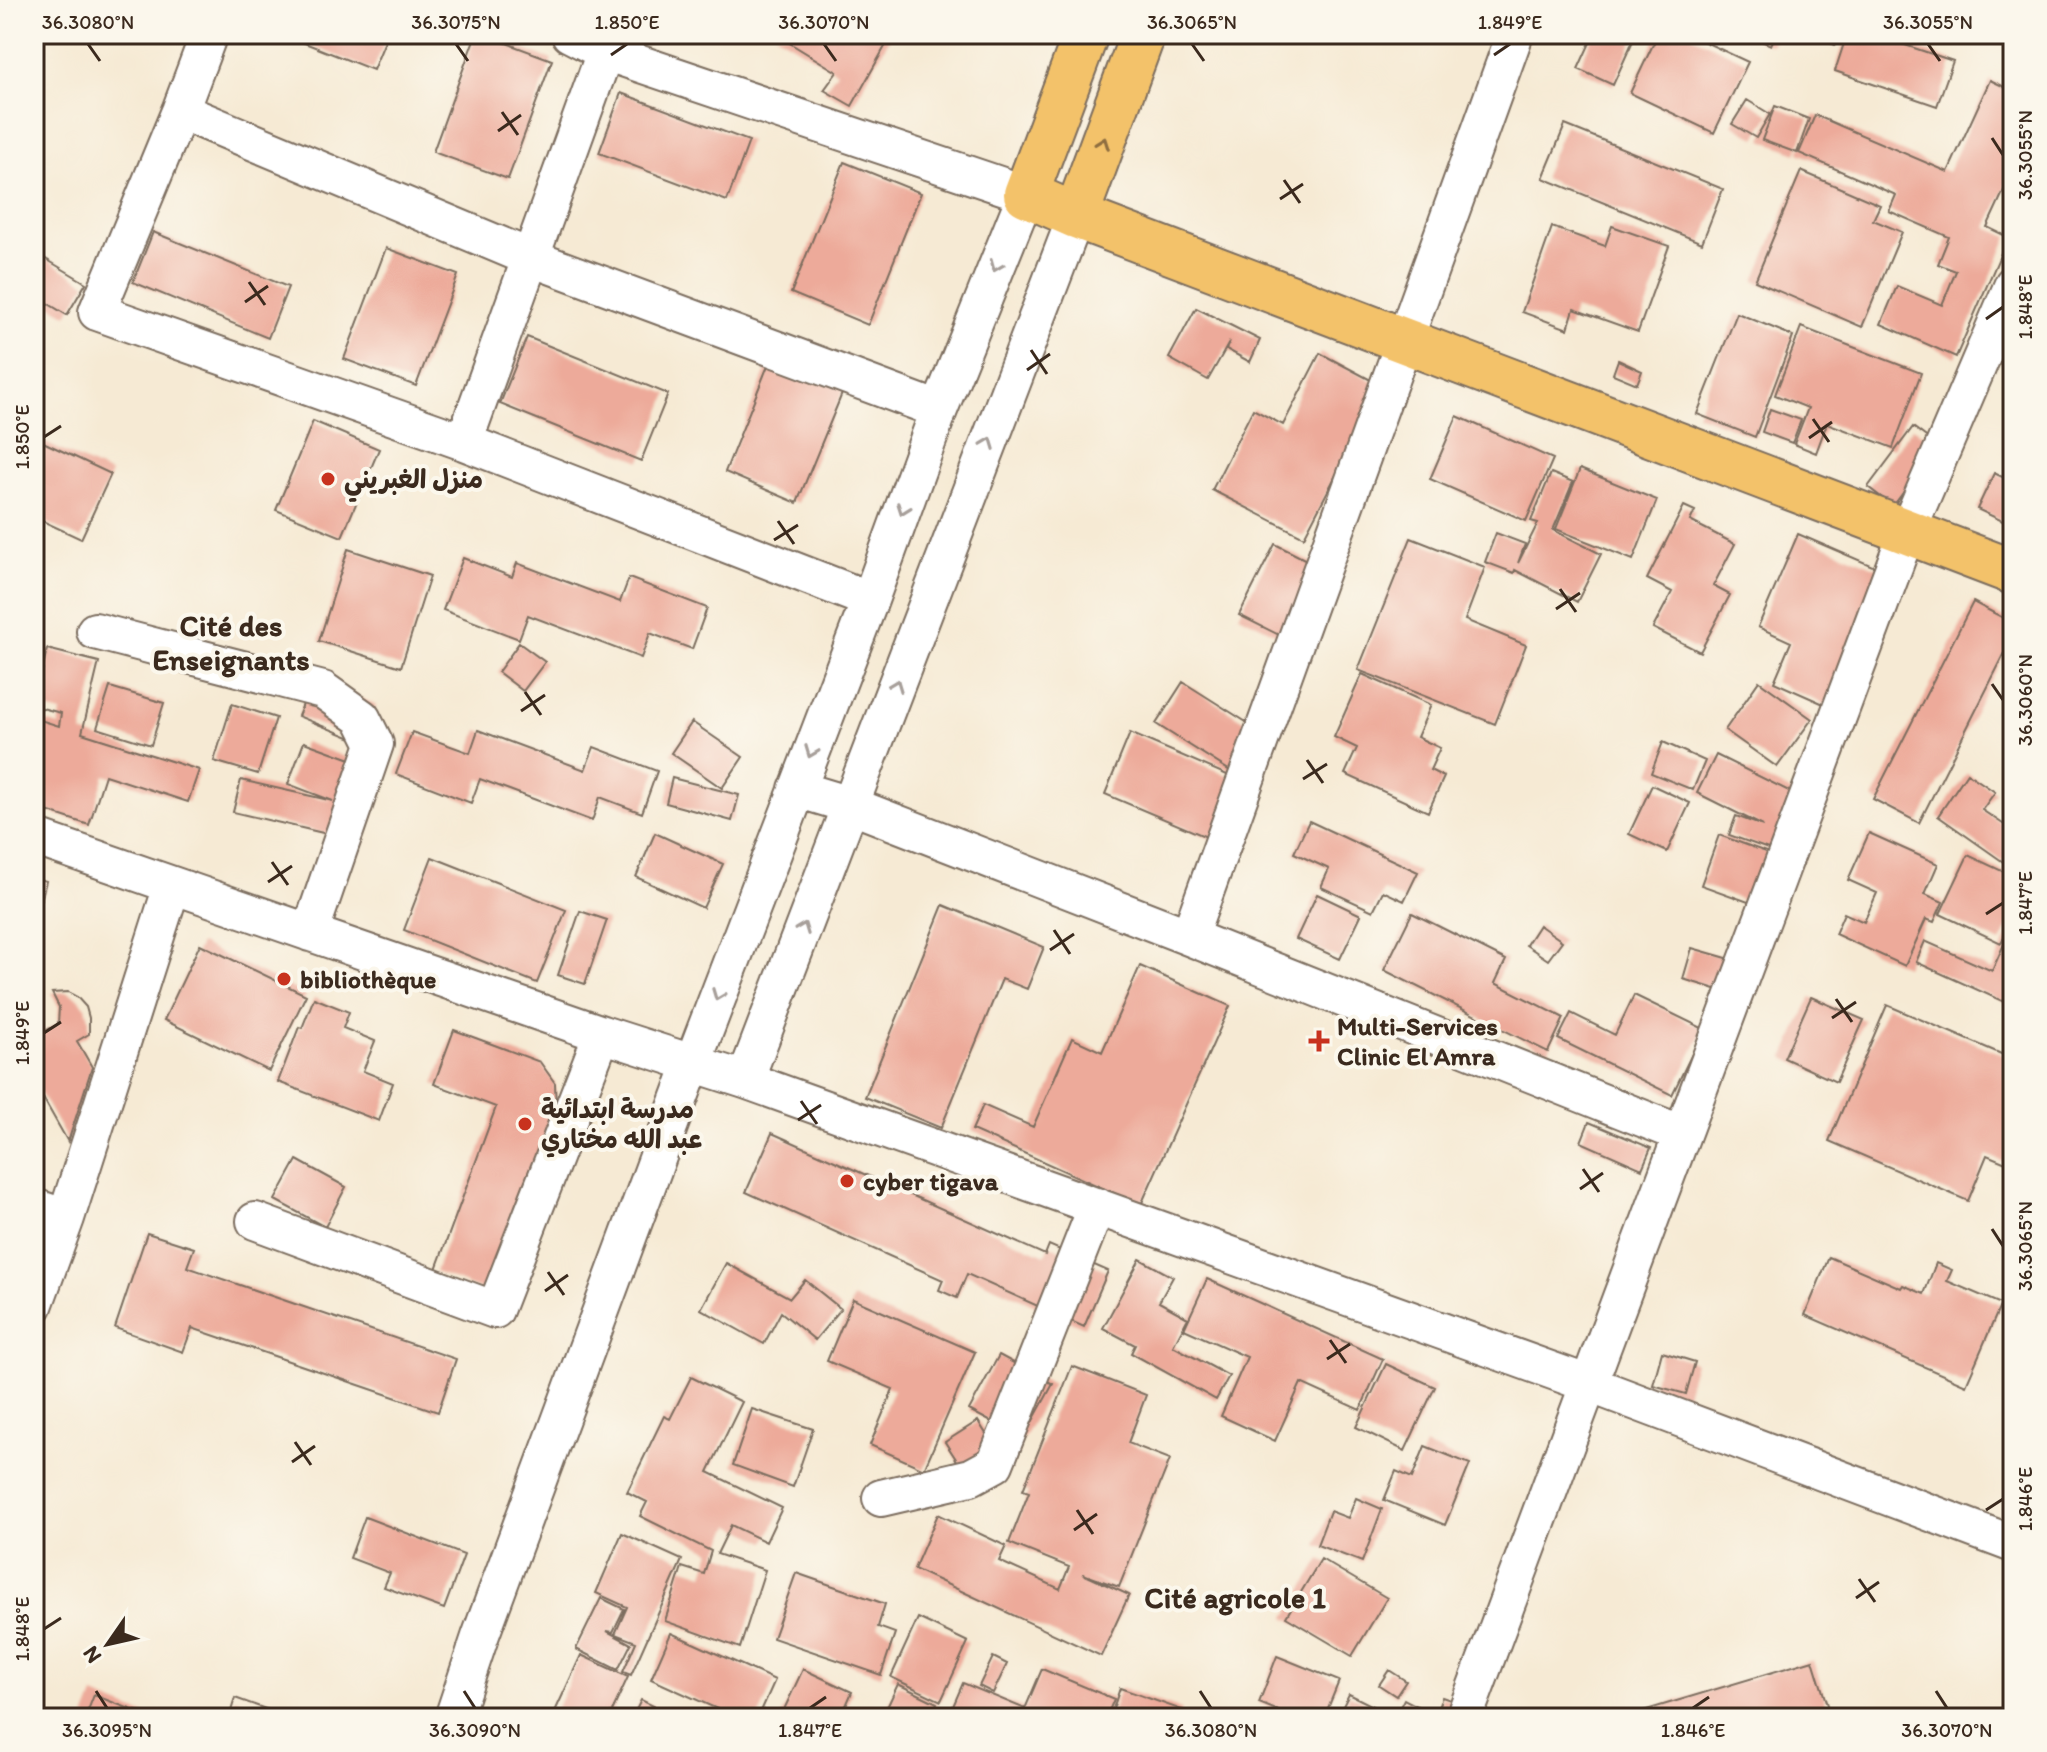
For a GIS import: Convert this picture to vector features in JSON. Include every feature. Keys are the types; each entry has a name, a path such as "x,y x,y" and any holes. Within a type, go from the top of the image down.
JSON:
{"main road":[{"path":"1086,34 1026,194 1076,216 2013,572"},
{"path":"1076,216 1143,34"}],"street":[{"path":"209,34 97,312 464,442 870,600"},
{"path":"453,1718 485,1622 693,1062 870,600 939,410 1026,194 605,52 570,34"},
{"path":"1189,937 1515,34"},
{"path":"464,442 605,52"},
{"path":"180,111 531,258 939,410"},
{"path":"745,1080 1076,216"},
{"path":"1464,1718 1907,532 2013,284"},
{"path":"95,631 323,690 362,718 375,744 310,933"},
{"path":"797,789 850,805 1189,937 1682,1134"},
{"path":"34,837 602,1034 745,1080 1589,1384 2013,1544"},
{"path":"34,1306 50,1212 172,886"},
{"path":"255,1221 495,1310 602,1034"},
{"path":"881,1498 971,1477 995,1464 1097,1206"}],"building":[{"path":"282,34 388,34 373,70"},
{"path":"476,34 552,60 508,179 433,152"},
{"path":"775,34 892,34 852,106 824,90 837,72"},
{"path":"1594,34 1636,34 1613,85 1578,69"},
{"path":"1658,34 1688,34 1748,62 1714,133 1630,93"},
{"path":"1745,34 1776,34 1771,45"},
{"path":"1809,34 1839,34 1835,45"},
{"path":"1847,34 1872,34 1953,61 1937,106 1835,71"},
{"path":"1990,80 2013,91 2013,171 1987,227 2008,237 1956,357 1881,324 1897,286 1942,305 1956,271 1938,264 1949,237 1889,211 1896,195 1799,153 1815,115 1948,172"},
{"path":"621,93 749,141 727,201 599,153"},
{"path":"1747,100 1770,114 1756,138 1732,124"},
{"path":"1775,106 1809,119 1797,153 1762,140"},
{"path":"1565,125 1723,189 1702,243 1543,178"},
{"path":"844,162 921,193 868,325 791,293"},
{"path":"1801,171 1880,205 1873,220 1902,232 1862,327 1755,281"},
{"path":"1612,226 1669,246 1638,332 1574,309 1568,329 1522,312 1552,227 1605,246"},
{"path":"153,232 288,287 268,338 133,282"},
{"path":"386,248 458,275 416,386 344,359"},
{"path":"34,252 86,283 67,315 34,295"},
{"path":"1196,308 1260,340 1250,362 1226,349 1230,341 1208,380 1169,358"},
{"path":"1737,313 1793,336 1755,437 1697,414"},
{"path":"1801,327 1921,373 1893,448 1827,423 1816,453 1794,444 1808,408 1775,395"},
{"path":"527,337 668,394 641,461 500,404"},
{"path":"775,348 848,379 797,503 725,472"},
{"path":"1320,353 1382,386 1304,537 1212,490 1253,409 1283,425"},
{"path":"1618,360 1642,371 1637,384 1613,374"},
{"path":"1770,409 1801,420 1792,443 1762,432"},
{"path":"1457,416 1553,459 1526,521 1430,479"},
{"name":"منزل الغبريني","path":"313,421 379,449 342,537 276,510"},
{"path":"1913,427 1938,446 1893,506 1868,487"},
{"path":"43,442 111,474 81,539 34,517 34,461"},
{"path":"1580,469 1657,500 1633,560 1556,529"},
{"path":"1551,473 1573,482 1553,530 1601,554 1577,602 1515,570 1514,573 1485,562 1496,533 1525,544 1518,563 1538,523 1531,521"},
{"path":"1994,473 2013,482 2013,526 1977,509"},
{"path":"1684,506 1695,511 1690,521 1735,544 1713,586 1730,595 1700,652 1653,628 1672,592 1647,579"},
{"path":"1798,534 1882,570 1844,713 1774,682 1791,642 1758,627"},
{"path":"1411,538 1485,567 1465,620 1526,645 1495,724 1358,670"},
{"path":"1275,544 1332,573 1297,644 1239,615"},
{"path":"348,549 430,576 401,667 319,641"},
{"path":"463,558 512,577 517,563 620,602 629,578 707,608 692,649 650,633 641,658 528,615 519,639 443,610"},
{"path":"1973,602 2013,623 2013,637 1919,823 1873,799"},
{"path":"519,643 545,662 523,691 498,672"},
{"path":"47,649 99,662 82,733 199,770 188,802 105,775 89,825 34,807 34,718 59,726 61,713 34,706"},
{"path":"1362,674 1431,705 1417,737 1440,748 1430,770 1444,777 1428,812 1345,774 1357,748 1334,737"},
{"path":"314,678 376,705 361,742 298,716"},
{"path":"1759,681 1812,719 1777,767 1725,730"},
{"path":"1183,682 1262,732 1235,774 1156,724"},
{"path":"110,687 164,703 151,745 97,728"},
{"path":"232,704 276,718 258,774 214,761"},
{"path":"692,722 743,757 722,788 671,753"},
{"path":"478,730 585,770 594,747 657,771 642,813 600,797 592,821 480,779 471,803 396,774 412,732 470,753"},
{"path":"1130,733 1248,784 1223,844 1105,794"},
{"path":"304,742 356,761 336,836 233,812 241,780 333,801 288,784"},
{"path":"1663,742 1705,761 1693,790 1651,773"},
{"path":"1716,755 1799,796 1771,850 1729,835 1736,816 1763,826 1697,793"},
{"path":"1967,773 1995,792 1982,810 2006,826 2013,817 2013,917 2001,943 1940,914 1968,855 2006,873 2009,866 1938,816"},
{"path":"672,778 739,795 732,821 666,803"},
{"path":"1652,785 1690,803 1667,852 1629,834"},
{"path":"1309,821 1418,872 1404,901 1383,891 1373,911 1321,887 1329,869 1294,853"},
{"path":"655,833 723,864 703,908 636,877"},
{"path":"1869,833 1938,864 1925,894 1943,902 1934,922 1926,919 1905,966 1835,934 1844,913 1864,922 1877,893 1848,880"},
{"path":"1719,835 1769,853 1751,903 1701,885"},
{"path":"432,857 566,910 537,983 404,930"},
{"path":"34,878 46,881 41,901 34,899"},
{"path":"1317,894 1361,915 1340,959 1296,939"},
{"path":"943,905 1044,947 1027,989 1002,979 941,1128 865,1097"},
{"path":"580,911 607,920 585,984 558,975"},
{"path":"1412,913 1506,960 1495,983 1564,1018 1548,1052 1384,970"},
{"path":"2013,924 2013,1006 1916,962 1925,941 1992,971"},
{"path":"1539,925 1562,941 1548,960 1526,945"},
{"path":"200,944 306,995 269,1071 164,1020"},
{"path":"1692,948 1744,963 1735,995 1683,979"},
{"path":"1140,966 1230,1006 1141,1205 972,1130 983,1105 1033,1127 1072,1038 1102,1052"},
{"path":"68,992 86,1007 89,1034 77,1041 92,1067 68,1142 34,1082 34,1037 58,1024 59,1007 52,993"},
{"path":"1634,995 1704,1029 1672,1095 1558,1039 1571,1013 1615,1035"},
{"path":"1811,997 1864,1020 1836,1082 1784,1058"},
{"path":"314,998 349,1012 343,1028 375,1041 363,1071 393,1083 379,1121 278,1082"},
{"path":"1887,1005 2013,1059 2013,1166 1987,1155 1968,1201 1829,1141"},
{"path":"454,1030 540,1062 555,1083 556,1111 489,1293 435,1272 496,1107 434,1084"},
{"path":"1589,1122 1651,1148 1642,1169 1581,1142"},
{"path":"772,1133 1045,1255 1049,1245 1108,1271 1084,1327 967,1274 957,1298 939,1290 943,1280 746,1192"},
{"path":"297,1160 346,1187 325,1227 275,1200"},
{"path":"147,1233 194,1248 187,1267 456,1359 438,1412 192,1328 183,1352 115,1328"},
{"path":"1829,1257 1901,1288 1903,1285 1924,1294 1936,1263 1952,1270 1947,1281 2001,1304 1966,1385 1805,1315"},
{"path":"1140,1259 1173,1277 1159,1302 1188,1318 1173,1346 1229,1376 1216,1400 1131,1353 1135,1345 1103,1328"},
{"path":"726,1263 790,1298 805,1280 841,1309 815,1340 781,1312 764,1344 701,1309"},
{"path":"1207,1279 1383,1359 1360,1410 1301,1383 1275,1441 1221,1416 1247,1357 1184,1329"},
{"path":"853,1299 975,1352 924,1469 870,1445 893,1389 827,1361"},
{"path":"1662,1352 1695,1362 1686,1394 1653,1385"},
{"path":"999,1355 1053,1384 1023,1439 969,1410"},
{"path":"1386,1364 1435,1387 1405,1451 1356,1427"},
{"path":"1072,1366 1146,1395 1128,1443 1170,1459 1119,1587 1083,1574 1129,1595 1101,1656 914,1569 938,1514 1006,1546 999,1561 1060,1589 1069,1567 1009,1543 1029,1492 1023,1490"},
{"path":"691,1377 742,1402 708,1472 782,1508 766,1542 731,1525 717,1554 765,1570 740,1648 665,1621 682,1567 704,1574 711,1551 640,1516 647,1502 627,1492 664,1416 670,1419"},
{"path":"752,1409 813,1429 793,1487 733,1465"},
{"path":"978,1421 1001,1458 969,1479 945,1442"},
{"path":"1425,1446 1470,1464 1445,1525 1384,1500 1396,1471 1412,1478"},
{"path":"1356,1498 1382,1509 1362,1562 1317,1545 1330,1511 1348,1518"},
{"path":"365,1517 464,1555 444,1609 384,1587 390,1573 350,1558"},
{"path":"622,1533 682,1560 631,1675 623,1672 636,1642 615,1634 627,1607 596,1593"},
{"path":"1321,1559 1387,1598 1352,1656 1286,1617"},
{"path":"796,1573 885,1604 878,1627 895,1633 881,1675 773,1638"},
{"path":"601,1598 624,1609 613,1632 607,1631 631,1644 618,1670 576,1649"},
{"path":"918,1618 968,1642 941,1701 891,1677"},
{"path":"671,1633 775,1680 758,1718 737,1718 651,1679"},
{"path":"581,1655 628,1677 609,1718 552,1718"},
{"path":"1277,1656 1339,1681 1324,1718 1296,1718 1259,1703"},
{"path":"993,1657 1007,1664 993,1693 979,1686"},
{"path":"1813,1660 1831,1718 1623,1718 1623,1717"},
{"path":"803,1669 852,1692 845,1708 867,1718 780,1718"},
{"path":"1042,1669 1114,1699 1106,1718 989,1718 972,1711 969,1718 948,1718 963,1683 1025,1709"},
{"path":"1389,1670 1406,1681 1396,1696 1379,1685"},
{"path":"898,1684 937,1703 930,1718 882,1718"},
{"path":"1120,1688 1182,1710 1179,1718 1110,1718"},
{"path":"1349,1694 1395,1717 1404,1699 1429,1712 1426,1718 1337,1718"},
{"path":"94,1695 153,1718 85,1718"},
{"path":"1442,1697 1468,1706 1464,1718 1434,1718"},
{"path":"235,1698 291,1718 229,1718"},
{"path":"641,1700 678,1718 632,1718"}],"place":[{"name":"منزل الغبريني","path":"328,479"},
{"name":"bibliothèque","path":"284,979"},
{"name":"Multi-Services Clinic El Amra","path":"1319,1041"},
{"name":"مدرسة ابتدائية عبد الله مختاري","path":"525,1124"},
{"name":"cyber tigava","path":"847,1181"}],"district":[{"name":"Cité des Enseignants","path":"231,642"},
{"name":"Cité agricole 1","path":"1235,1597"}]}
